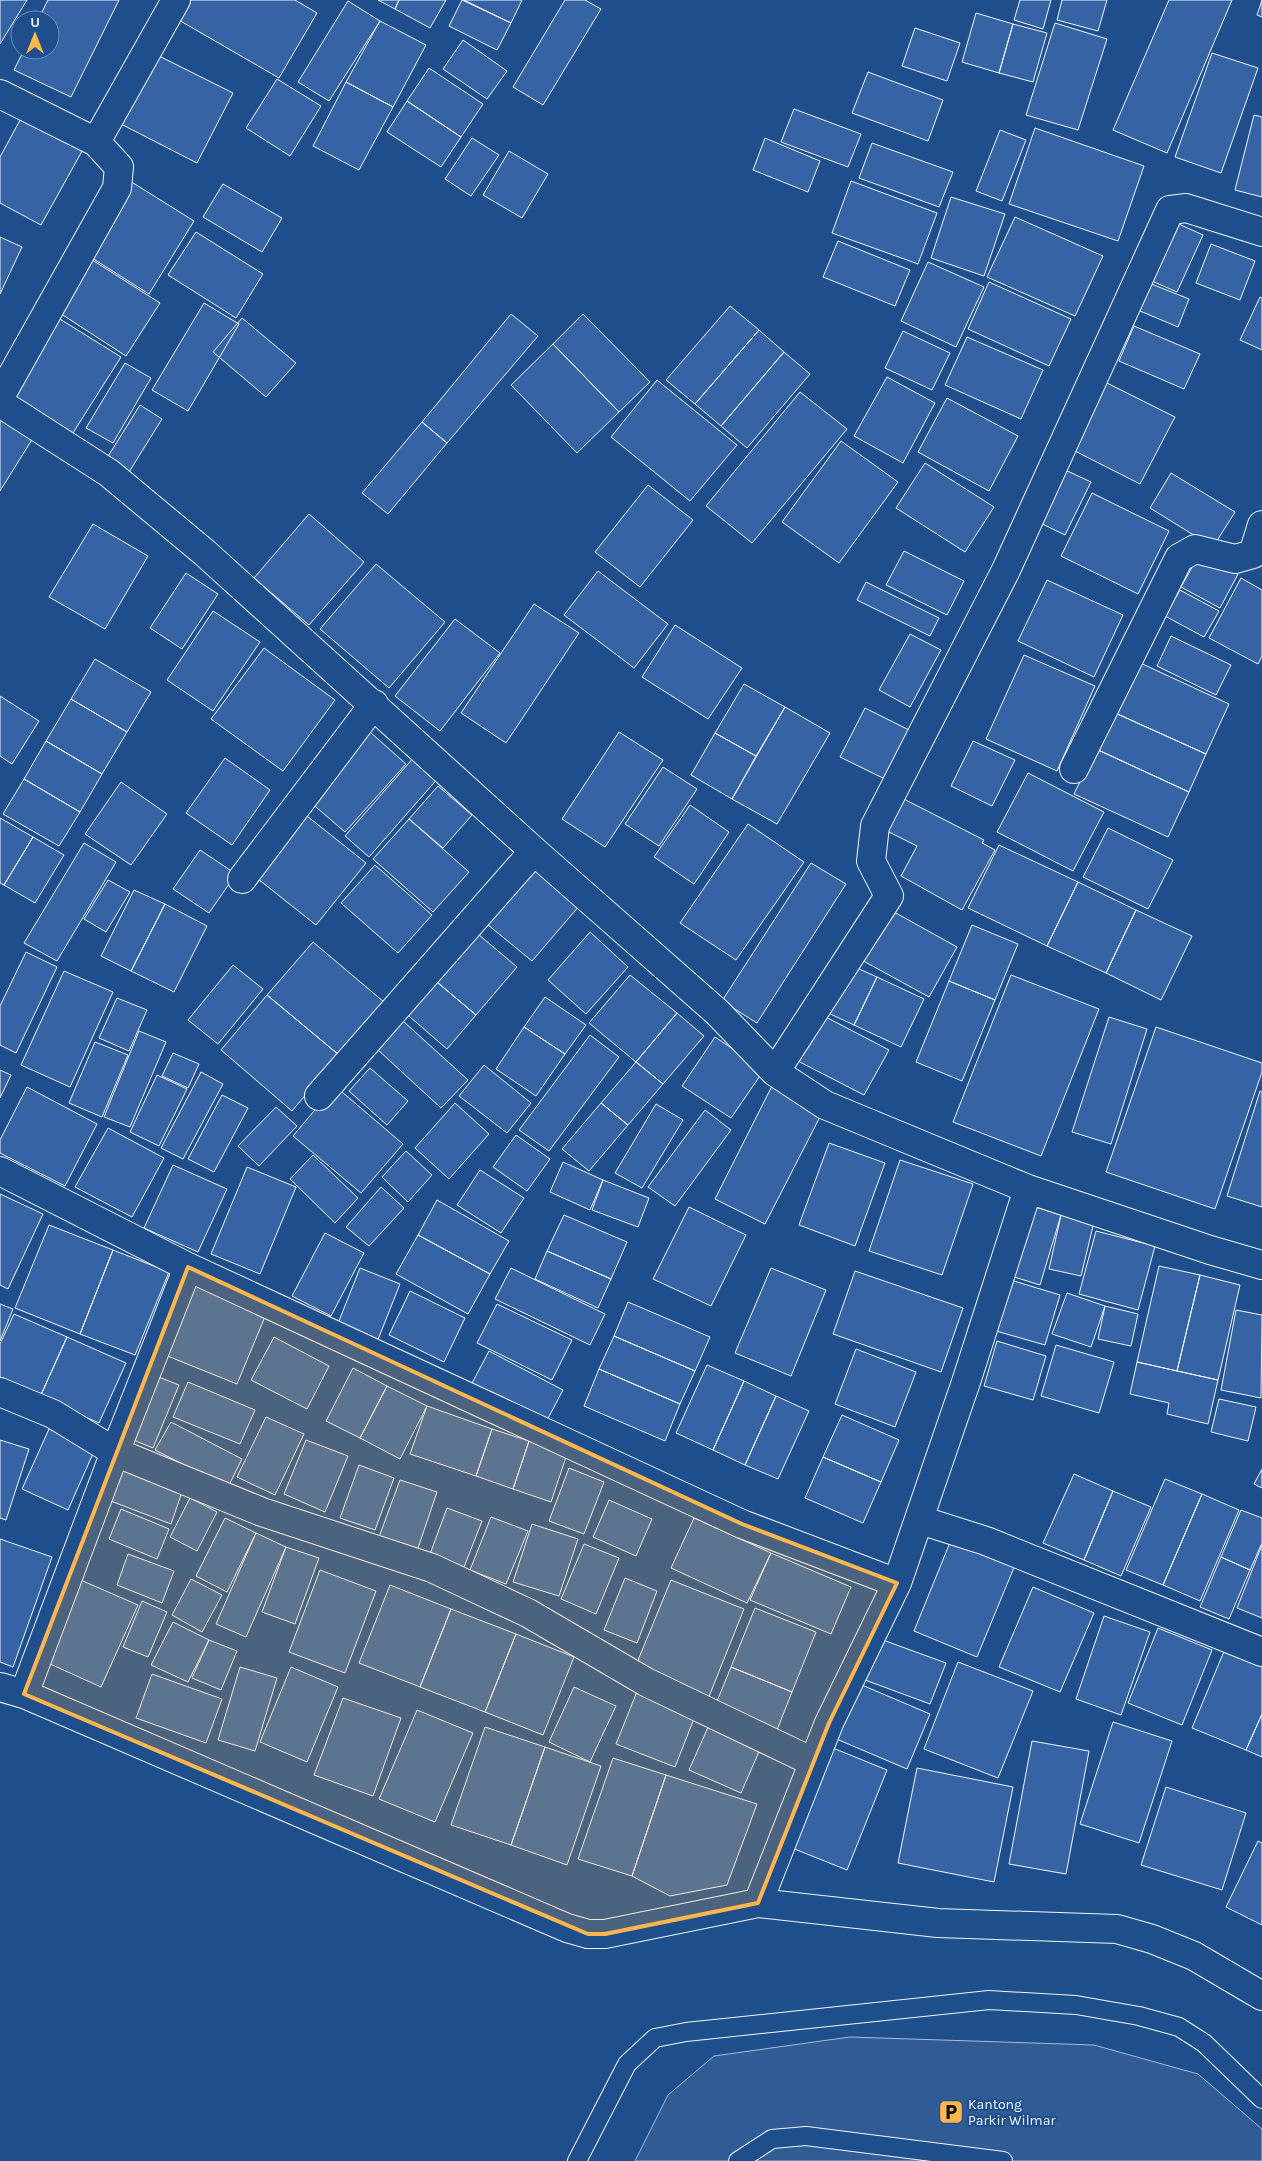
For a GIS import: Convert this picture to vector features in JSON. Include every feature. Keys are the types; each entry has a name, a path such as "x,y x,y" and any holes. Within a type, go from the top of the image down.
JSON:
{"street":[{"path":"96,142 176,0"},
{"path":"0,94 96,142 119,167 117,188 0,397"},
{"path":"775,1072 889,896 871,861 875,826 1006,570 1170,210 1186,208 1262,232"},
{"path":"0,403 109,473 205,552 534,851 717,1012 775,1072 825,1105 1028,1189 1210,1250 1262,1264"},
{"path":"1074,769 1178,558 1195,549 1235,559 1253,554 1262,525"},
{"path":"242,879 374,704"},
{"path":"320,1096 534,851"},
{"path":"0,1171 188,1267 742,1524 897,1583"},
{"path":"758,1903 829,1723 897,1583 920,1520 1028,1189"},
{"path":"188,1267 115,1452 12,1691 558,1925 581,1932 605,1934 758,1903 938,1922 1117,1929 1152,1939 1194,1956 1262,1996"},
{"path":"0,1392 53,1414 115,1452 262,1512 432,1568 528,1612 646,1682 813,1762"},
{"path":"920,1520 986,1541 1262,1652"}],"lane":[{"path":"577,2161 627,2064 656,2038 686,2032 990,2000 1076,2005 1139,2016 1179,2027 1204,2043 1262,2099"},
{"path":"738,2161 772,2139 806,2136 1003,2161"}],"highlighted area":[{"path":"188,1267 742,1524 897,1583 829,1723 758,1903 605,1934 588,1934 24,1694"}],"shaded area":[{"name":"Kantong Parkir Wilmar","path":"850,2037 1094,2045 1198,2074 1262,2129 1262,2161 635,2161 668,2095 714,2056"}],"building":[{"path":"0,0 27,0 21,10 10,10 10,28 0,44"},
{"path":"48,0 119,0 71,97 14,70 19,60 60,60 60,10 43,10"},
{"path":"188,0 295,0 317,13 279,78 177,19"},
{"path":"378,0 399,0 395,9"},
{"path":"399,0 446,0 430,28 395,9"},
{"path":"462,0 511,23 497,50 449,26"},
{"path":"464,0 522,0 511,23"},
{"path":"565,0 585,0 601,9 543,105 513,87"},
{"path":"1020,0 1051,0 1043,29 1014,20"},
{"path":"1062,0 1107,0 1098,31 1057,20"},
{"path":"1169,0 1232,0 1167,153 1113,130"},
{"path":"1262,0 1262,17 1257,15"},
{"path":"348,1 380,21 329,101 298,82"},
{"path":"976,13 1013,24 999,73 962,62"},
{"path":"380,21 426,45 393,107 346,82"},
{"path":"1055,23 1107,39 1078,130 1026,115"},
{"path":"1013,24 1047,33 1033,82 999,73"},
{"path":"915,28 960,43 947,81 902,66"},
{"path":"463,40 507,71 487,99 443,69"},
{"path":"1212,53 1258,68 1221,173 1175,157"},
{"path":"155,54 233,93 197,163 119,123"},
{"path":"429,68 483,104 461,137 407,101"},
{"path":"868,72 943,100 928,141 852,113"},
{"path":"277,79 321,106 290,156 246,128"},
{"path":"346,82 393,107 359,170 313,146"},
{"path":"407,101 461,137 441,167 387,132"},
{"path":"794,109 861,134 848,167 781,142"},
{"path":"25,111 86,144 41,225 0,203 0,157"},
{"path":"1254,115 1262,117 1262,197 1235,190"},
{"path":"1035,128 1144,166 1118,241 1009,204"},
{"path":"1000,130 1026,140 1002,201 976,191"},
{"path":"472,138 499,155 471,196 445,179"},
{"path":"765,138 820,161 808,192 753,170"},
{"path":"872,143 953,172 939,207 859,178"},
{"path":"509,151 548,174 522,218 483,195"},
{"path":"130,181 194,221 149,294 84,253"},
{"path":"851,181 937,213 918,264 832,233"},
{"path":"223,184 282,218 262,252 203,217"},
{"path":"951,197 1005,214 984,276 931,258"},
{"path":"1015,217 1103,256 1075,316 987,277"},
{"path":"1170,220 1203,235 1177,292 1145,278"},
{"path":"196,232 263,274 236,318 168,275"},
{"path":"0,237 22,247 0,294"},
{"path":"838,241 910,270 895,306 823,277"},
{"path":"1211,244 1255,261 1240,300 1196,283"},
{"path":"86,256 160,303 126,356 52,308"},
{"path":"928,262 984,287 956,347 901,321"},
{"path":"1144,281 1189,299 1178,327 1133,308"},
{"path":"989,282 1071,319 1049,366 968,329"},
{"path":"1260,297 1262,298 1262,350 1240,340"},
{"path":"204,303 239,324 188,411 152,390"},
{"path":"730,306 759,330 695,404 666,380"},
{"path":"511,314 538,336 447,443 422,422"},
{"path":"583,314 650,382 619,412 553,344"},
{"path":"55,316 121,357 71,436 6,396"},
{"path":"242,318 296,363 266,397 213,352"},
{"path":"1134,326 1200,354 1184,389 1119,361"},
{"path":"759,330 784,352 721,426 695,404"},
{"path":"903,331 950,353 932,390 885,368"},
{"path":"967,337 1043,370 1021,419 945,385"},
{"path":"553,344 619,412 577,453 511,385"},
{"path":"784,352 810,374 747,448 721,426"},
{"path":"125,363 151,378 113,443 86,428"},
{"path":"887,377 935,403 903,463 854,436"},
{"path":"657,380 737,445 690,501 611,437"},
{"path":"1103,381 1175,417 1140,484 1069,448"},
{"path":"800,392 847,429 752,543 706,506"},
{"path":"947,398 1018,436 989,491 918,452"},
{"path":"140,405 162,419 129,472 107,458"},
{"path":"0,418 33,438 0,491"},
{"path":"422,422 447,443 388,514 362,493"},
{"path":"841,441 898,482 839,563 782,522"},
{"path":"925,463 994,507 965,552 896,508"},
{"path":"1061,468 1091,482 1065,535 1036,521"},
{"path":"1171,473 1235,512 1213,547 1150,508"},
{"path":"648,485 693,520 640,587 595,552"},
{"path":"1092,493 1169,531 1138,594 1061,556"},
{"path":"309,514 364,562 309,625 254,578"},
{"path":"93,524 148,556 105,629 49,597"},
{"path":"904,551 964,581 947,615 886,585"},
{"path":"1200,553 1238,574 1220,608 1181,587"},
{"path":"376,564 445,622 389,688 320,629"},
{"path":"598,571 668,624 634,668 564,615"},
{"path":"186,573 218,594 182,649 150,628"},
{"path":"1241,578 1262,590 1262,656 1258,664 1209,638"},
{"path":"1047,580 1123,615 1094,677 1018,641"},
{"path":"866,582 939,618 930,636 857,600"},
{"path":"1180,590 1219,611 1204,637 1165,616"},
{"path":"534,604 579,633 506,743 461,713"},
{"path":"213,611 260,642 213,711 167,680"},
{"path":"455,619 500,653 440,731 395,696"},
{"path":"675,625 742,668 708,719 642,677"},
{"path":"910,634 941,650 910,707 879,690"},
{"path":"1171,636 1231,665 1216,695 1157,666"},
{"path":"264,648 335,700 283,771 211,719"},
{"path":"1024,655 1095,686 1057,771 986,739"},
{"path":"95,659 151,692 127,732 71,699"},
{"path":"1136,661 1229,704 1206,754 1113,712"},
{"path":"744,684 785,707 756,756 715,733"},
{"path":"0,696 39,721 12,764 0,756"},
{"path":"71,699 127,732 102,774 46,741"},
{"path":"785,707 830,733 777,824 732,799"},
{"path":"865,708 915,733 891,782 840,757"},
{"path":"1113,712 1206,754 1189,792 1096,749"},
{"path":"370,732 406,764 345,832 309,801"},
{"path":"619,732 663,760 605,847 562,819"},
{"path":"715,733 756,756 732,799 691,775"},
{"path":"46,741 102,774 80,812 24,779"},
{"path":"973,741 1015,760 992,806 951,786"},
{"path":"1096,749 1189,792 1168,837 1074,794"},
{"path":"415,756 439,777 369,857 345,836"},
{"path":"225,758 270,790 232,845 186,813"},
{"path":"663,767 697,789 659,846 625,824"},
{"path":"1028,773 1104,812 1073,871 997,832"},
{"path":"24,779 80,812 59,846 3,814"},
{"path":"121,782 167,814 131,865 85,834"},
{"path":"438,786 472,815 443,848 409,819"},
{"path":"894,794 984,840 982,843 995,850 962,910 901,876 917,846 877,826"},
{"path":"690,805 729,832 694,884 654,857"},
{"path":"302,812 366,863 316,925 253,875"},
{"path":"0,818 33,837 4,885 0,883"},
{"path":"409,819 469,872 433,912 373,859"},
{"path":"748,824 804,862 736,960 680,923"},
{"path":"1108,828 1173,860 1148,909 1083,877"},
{"path":"33,837 64,855 35,903 4,885"},
{"path":"84,843 116,862 57,961 24,943"},
{"path":"999,845 1078,882 1047,946 968,908"},
{"path":"200,850 236,874 209,913 173,889"},
{"path":"530,863 580,905 532,961 482,920"},
{"path":"811,863 846,884 757,1023 722,1001"},
{"path":"375,865 432,915 398,953 341,903"},
{"path":"108,880 130,892 106,932 84,919"},
{"path":"1078,882 1136,910 1106,973 1047,946"},
{"path":"134,890 165,904 131,971 101,956"},
{"path":"165,904 207,926 174,992 131,971"},
{"path":"885,907 957,947 929,997 858,958"},
{"path":"1136,910 1192,936 1161,1000 1106,973"},
{"path":"972,925 1018,944 995,1000 949,981"},
{"path":"472,929 517,967 476,1015 431,977"},
{"path":"590,932 628,967 586,1014 548,980"},
{"path":"313,942 384,1002 339,1055 267,995"},
{"path":"26,952 57,967 16,1053 0,1045 0,1006"},
{"path":"848,964 877,977 854,1025 826,1012"},
{"path":"233,965 263,989 218,1044 188,1020"},
{"path":"64,971 113,992 70,1087 21,1065"},
{"path":"630,975 677,1013 636,1062 589,1023"},
{"path":"1011,975 1099,1009 1041,1156 953,1122"},
{"path":"431,977 476,1015 447,1049 402,1010"},
{"path":"877,977 924,999 901,1047 854,1025"},
{"path":"949,981 995,1000 962,1081 916,1062"},
{"path":"267,995 339,1055 292,1111 221,1050"},
{"path":"545,997 586,1025 565,1054 524,1027"},
{"path":"117,998 147,1010 129,1051 99,1038"},
{"path":"677,1013 704,1036 663,1084 636,1062"},
{"path":"820,1014 889,1050 864,1095 796,1060"},
{"path":"1109,1017 1147,1029 1111,1144 1072,1132"},
{"path":"403,1021 468,1080 441,1108 377,1049"},
{"path":"524,1027 565,1054 536,1096 496,1069"},
{"path":"1156,1027 1262,1063 1262,1072 1215,1209 1106,1172"},
{"path":"139,1031 166,1042 130,1127 104,1117"},
{"path":"590,1035 619,1057 549,1151 519,1130"},
{"path":"715,1037 764,1070 731,1118 682,1086"},
{"path":"95,1042 128,1055 102,1117 69,1103"},
{"path":"173,1053 199,1064 188,1088 162,1076"},
{"path":"636,1062 663,1084 628,1125 601,1103"},
{"path":"484,1065 531,1103 507,1133 459,1096"},
{"path":"370,1068 408,1101 387,1125 349,1091"},
{"path":"0,1070 11,1075 0,1098"},
{"path":"201,1072 223,1084 183,1159 161,1148"},
{"path":"157,1075 187,1089 159,1146 130,1132"},
{"path":"773,1084 824,1109 765,1224 715,1199"},
{"path":"335,1086 403,1144 361,1193 293,1136"},
{"path":"27,1087 97,1124 65,1186 0,1153 0,1140"},
{"path":"1260,1091 1262,1092 1262,1207 1227,1196"},
{"path":"222,1095 248,1108 214,1172 188,1159"},
{"path":"455,1103 489,1134 449,1179 415,1148"},
{"path":"601,1103 628,1125 589,1171 562,1149"},
{"path":"656,1104 683,1120 642,1188 615,1173"},
{"path":"276,1107 297,1126 259,1166 238,1146"},
{"path":"705,1110 731,1130 675,1206 648,1187"},
{"path":"108,1128 164,1158 132,1217 75,1187"},
{"path":"516,1135 550,1159 527,1191 493,1167"},
{"path":"829,1143 885,1163 855,1246 799,1225"},
{"path":"406,1151 432,1175 408,1202 382,1177"},
{"path":"313,1155 358,1198 335,1223 290,1179"},
{"path":"900,1160 973,1184 942,1275 869,1251"},
{"path":"563,1162 603,1180 590,1210 550,1192"},
{"path":"173,1165 227,1189 198,1252 144,1228"},
{"path":"247,1167 296,1187 260,1274 211,1254"},
{"path":"480,1170 524,1198 501,1233 457,1205"},
{"path":"603,1180 649,1198 638,1227 592,1210"},
{"path":"381,1187 404,1208 369,1246 346,1227"},
{"path":"0,1194 43,1214 8,1289 0,1285"},
{"path":"437,1200 509,1241 490,1274 418,1235"},
{"path":"1029,1205 1061,1215 1040,1285 1008,1275"},
{"path":"689,1207 746,1235 711,1306 653,1279"},
{"path":"564,1215 627,1242 611,1279 547,1251"},
{"path":"1061,1215 1094,1222 1081,1276 1049,1269"},
{"path":"49,1225 113,1250 80,1334 15,1308"},
{"path":"1096,1231 1155,1246 1138,1310 1079,1294"},
{"path":"325,1233 364,1253 331,1316 292,1296"},
{"path":"418,1235 490,1274 468,1314 396,1274"},
{"path":"113,1250 169,1272 135,1355 80,1334"},
{"path":"547,1251 611,1279 598,1308 535,1279"},
{"path":"1159,1266 1200,1275 1177,1371 1137,1362"},
{"path":"360,1268 400,1284 375,1347 335,1331"},
{"path":"511,1268 605,1314 590,1345 495,1299"},
{"path":"771,1268 826,1290 791,1376 735,1353"},
{"path":"855,1271 963,1308 941,1372 833,1334"},
{"path":"1200,1275 1240,1285 1218,1380 1177,1371"},
{"path":"1004,1278 1060,1295 1045,1345 989,1329"},
{"path":"194,1283 267,1312 237,1384 165,1355"},
{"path":"410,1291 465,1318 444,1362 389,1335"},
{"path":"1067,1293 1105,1306 1091,1347 1052,1334"},
{"path":"628,1302 710,1337 695,1371 614,1336"},
{"path":"0,1304 13,1309 0,1341"},
{"path":"497,1304 572,1340 552,1380 477,1343"},
{"path":"1105,1306 1138,1314 1131,1346 1098,1339"},
{"path":"1236,1310 1262,1315 1261,1398 1221,1390"},
{"path":"14,1314 67,1337 40,1397 0,1379 0,1344"},
{"path":"614,1336 695,1371 680,1404 599,1369"},
{"path":"67,1337 126,1363 99,1423 40,1397"},
{"path":"274,1337 329,1366 307,1409 251,1380"},
{"path":"997,1341 1046,1356 1033,1400 984,1386"},
{"path":"1056,1345 1114,1362 1099,1413 1041,1396"},
{"path":"856,1349 916,1372 895,1427 835,1404"},
{"path":"489,1351 563,1390 545,1424 471,1385"},
{"path":"1137,1362 1218,1380 1208,1424 1167,1414 1169,1403 1130,1394"},
{"path":"707,1365 744,1381 713,1450 676,1433"},
{"path":"353,1368 387,1386 360,1438 326,1421"},
{"path":"599,1369 680,1404 665,1441 584,1406"},
{"path":"151,1374 179,1385 153,1448 126,1437"},
{"path":"744,1381 776,1396 745,1465 713,1450"},
{"path":"188,1382 255,1410 240,1444 173,1417"},
{"path":"387,1386 427,1406 400,1459 360,1438"},
{"path":"776,1396 809,1411 778,1479 745,1465"},
{"path":"1219,1399 1256,1407 1248,1441 1211,1432"},
{"path":"427,1406 492,1429 476,1476 410,1454"},
{"path":"842,1415 899,1440 881,1482 823,1457"},
{"path":"266,1417 304,1434 275,1495 237,1477"},
{"path":"171,1422 242,1459 228,1487 155,1450"},
{"path":"49,1429 95,1449 68,1510 22,1489"},
{"path":"492,1429 529,1441 513,1489 476,1476"},
{"path":"0,1440 29,1449 6,1520 0,1518"},
{"path":"306,1440 348,1456 325,1512 284,1494"},
{"path":"529,1441 567,1454 551,1502 513,1489"},
{"path":"823,1457 881,1482 863,1523 805,1498"},
{"path":"359,1465 394,1478 375,1530 340,1518"},
{"path":"569,1468 604,1482 584,1534 549,1521"},
{"path":"120,1469 182,1492 171,1524 108,1500"},
{"path":"1262,1469 1262,1488 1254,1484"},
{"path":"1074,1474 1113,1491 1084,1560 1043,1543"},
{"path":"1165,1479 1202,1494 1163,1585 1126,1570"},
{"path":"400,1480 437,1492 417,1551 379,1537"},
{"path":"1113,1491 1151,1507 1121,1576 1084,1560"},
{"path":"1202,1494 1239,1510 1200,1601 1163,1585"},
{"path":"190,1498 217,1512 197,1551 170,1537"},
{"path":"609,1500 652,1519 636,1556 593,1537"},
{"path":"447,1508 482,1521 464,1567 430,1554"},
{"path":"121,1509 169,1529 157,1559 109,1539"},
{"path":"1241,1510 1262,1518 1262,1543 1250,1570 1221,1557"},
{"path":"491,1517 528,1531 506,1584 470,1570"},
{"path":"225,1518 256,1533 227,1592 196,1576"},
{"path":"694,1518 771,1553 747,1603 671,1568"},
{"path":"532,1524 578,1539 559,1596 513,1582"},
{"path":"256,1533 286,1547 246,1637 216,1624"},
{"path":"0,1539 52,1557 13,1667 0,1662"},
{"path":"951,1540 1015,1565 977,1657 914,1631"},
{"path":"584,1544 619,1558 596,1614 561,1599"},
{"path":"1262,1545 1262,1618 1237,1608"},
{"path":"286,1547 319,1558 295,1624 262,1612"},
{"path":"771,1553 851,1587 831,1634 750,1600"},
{"path":"128,1554 174,1571 162,1603 117,1585"},
{"path":"1221,1557 1250,1570 1229,1619 1200,1607"},
{"path":"320,1570 376,1591 345,1673 289,1652"},
{"path":"76,1578 138,1605 101,1687 39,1659"},
{"path":"625,1578 657,1591 637,1643 604,1630"},
{"path":"191,1579 222,1595 202,1632 172,1615"},
{"path":"671,1580 744,1609 708,1699 634,1670"},
{"path":"390,1585 451,1609 420,1687 359,1663"},
{"path":"1033,1587 1094,1613 1060,1692 999,1667"},
{"path":"142,1601 167,1612 148,1657 123,1647"},
{"path":"755,1608 816,1632 792,1692 731,1667"},
{"path":"451,1609 516,1634 485,1712 420,1687"},
{"path":"1104,1616 1150,1632 1121,1715 1076,1699"},
{"path":"173,1622 209,1640 188,1682 151,1665"},
{"path":"1158,1628 1212,1650 1182,1725 1128,1703"},
{"path":"516,1634 574,1657 543,1735 485,1712"},
{"path":"872,1636 946,1663 930,1704 857,1677"},
{"path":"209,1640 237,1651 221,1690 192,1678"},
{"path":"1225,1649 1262,1664 1262,1714 1246,1750 1192,1728"},
{"path":"958,1662 1033,1691 998,1778 924,1749"},
{"path":"240,1667 277,1678 255,1751 218,1740"},
{"path":"291,1667 338,1687 307,1762 260,1742"},
{"path":"731,1667 792,1692 775,1735 713,1711"},
{"path":"152,1674 222,1699 206,1743 136,1718"},
{"path":"850,1680 930,1714 907,1769 827,1735"},
{"path":"574,1687 616,1706 590,1762 549,1742"},
{"path":"638,1689 697,1711 675,1767 616,1744"},
{"path":"343,1698 401,1718 373,1796 314,1775"},
{"path":"417,1710 473,1733 435,1822 379,1799"},
{"path":"1262,1714 1262,1757 1246,1750"},
{"path":"1113,1722 1172,1741 1139,1843 1080,1824"},
{"path":"709,1725 761,1747 741,1793 689,1770"},
{"path":"485,1727 545,1747 511,1845 451,1825"},
{"path":"1032,1741 1089,1751 1066,1874 1009,1864"},
{"path":"823,1744 887,1770 847,1870 782,1844"},
{"path":"545,1747 601,1766 567,1865 511,1845"},
{"path":"613,1758 666,1775 632,1876 578,1859"},
{"path":"917,1768 1013,1787 994,1882 898,1863"},
{"path":"666,1775 757,1804 727,1885 670,1896 632,1876"},
{"path":"1166,1787 1246,1813 1222,1890 1141,1865"},
{"path":"1258,1841 1262,1843 1262,1925 1226,1907"}],"place":[{"name":"Kantong Parkir Wilmar","path":"951,2112"}]}
